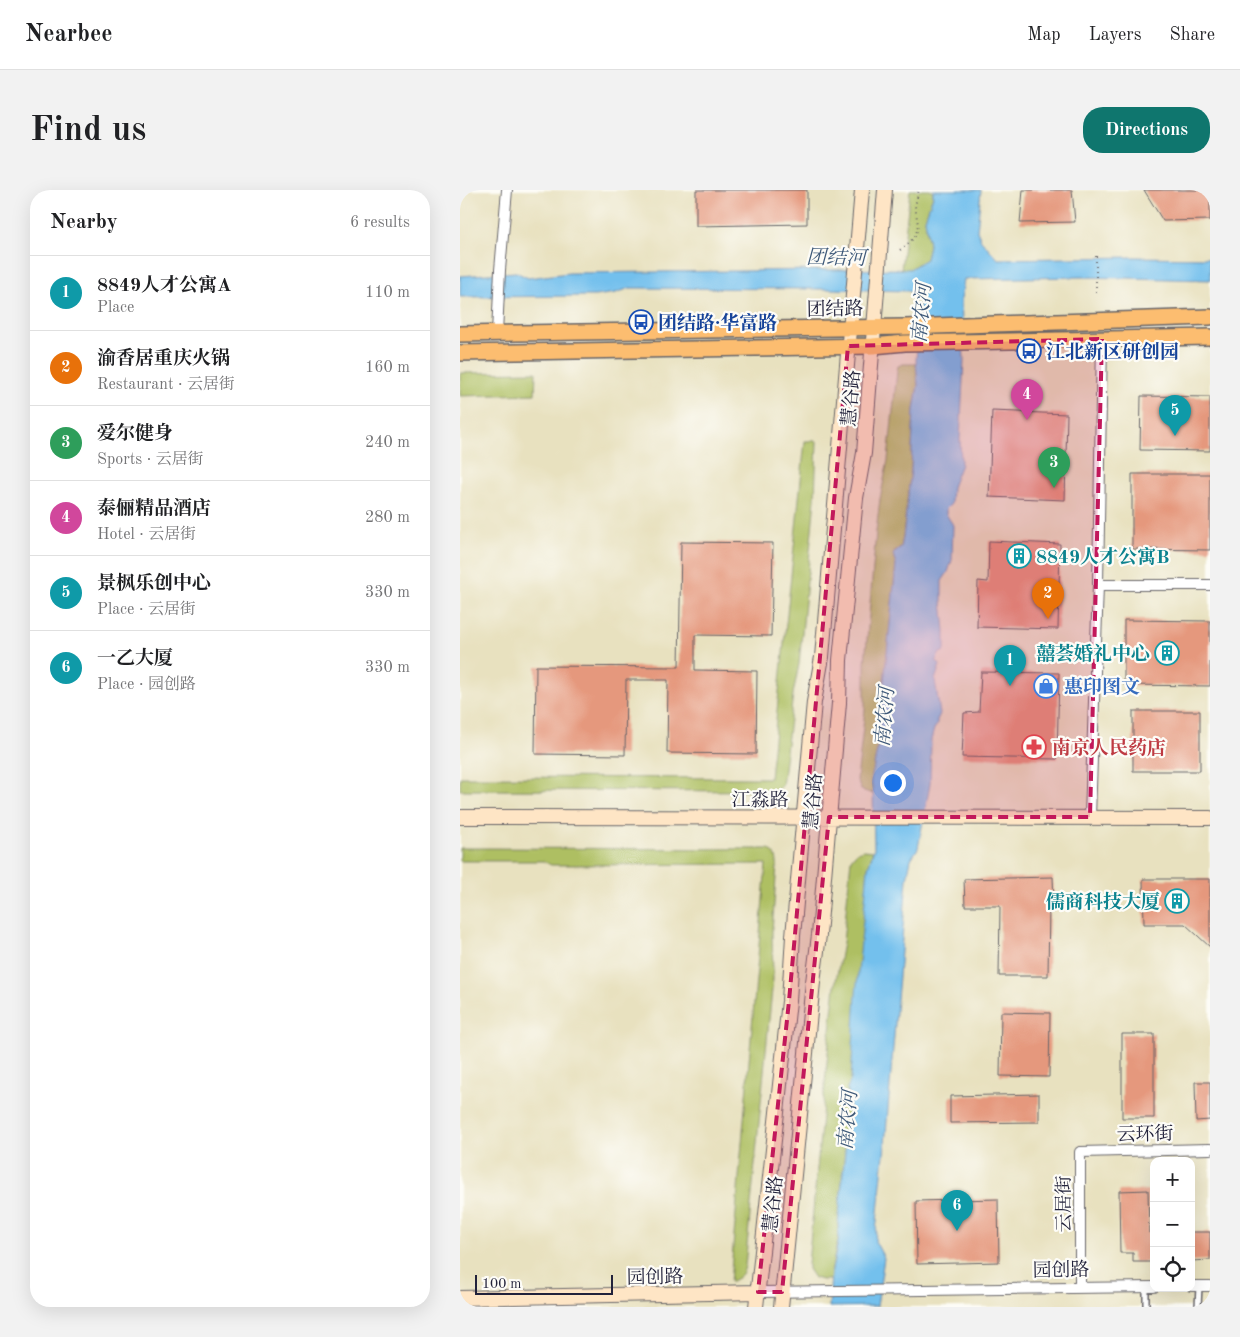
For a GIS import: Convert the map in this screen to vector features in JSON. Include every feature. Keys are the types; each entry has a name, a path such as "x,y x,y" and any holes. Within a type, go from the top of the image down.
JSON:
{"main road":[{"name":"慧谷路","path":"756,1307 789,1001 814,702 822,657 862,190"},
{"name":"慧谷路","path":"781,1307 819,935 839,703 840,660 856,498 864,453 885,190"},
{"name":"团结路","path":"460,334 905,327 1210,317"},
{"name":"团结路","path":"460,353 873,346 905,343 1210,337"},
{"name":"江淼路","path":"460,817 1210,818"},
{"name":"园创路","path":"460,1298 758,1292"}],"street":[{"path":"497,333 507,190"},
{"path":"1090,817 1098,585 1102,339"},
{"path":"1098,585 1210,585"},
{"name":"云环街","path":"1080,1152 1210,1149"},
{"name":"云居街","path":"1080,1152 1080,1287"},
{"name":"园创路","path":"758,1292 879,1292 1150,1287"}],"lane":[{"path":"1198,1307 1200,1286"},
{"path":"1146,1307 1150,1287"}],"path":[{"path":"900,250 916,235 918,224 915,206 919,190"},
{"path":"1096,254 1096,292"}],"highlighted area":[{"path":"1102,339 1090,817 829,817 782,1292 758,1292 789,1001 848,346"}],"green space":[{"path":"910,190 933,190 933,196 925,219 929,245 926,259 910,269 901,270"},
{"path":"916,364 918,385 914,410 911,469 903,537 901,548 895,551 894,559 896,565 877,750 871,781 873,794 861,790 857,780 865,709 865,663 880,499 888,460 897,371 898,366"},
{"path":"536,372 535,394 460,396 460,373"},
{"path":"805,441 817,441 815,499 799,664 793,694 782,786 775,791 460,790 460,777 770,778"},
{"path":"460,848 769,849 776,857 772,931 773,979 745,1266 738,1278 730,1282 766,864 551,865 543,861 460,861"},
{"path":"863,850 873,851 868,868 851,1080 847,1089 850,1098 838,1225 839,1238 830,1280 822,1280 814,1278 808,1269 808,1264 830,1031 835,986 843,943 851,859 856,853"}],"water":[{"name":"南农河","path":"933,190 981,190 977,231 981,240 998,259 1210,258 1210,280 1082,277 964,279 961,300 964,360 960,439 961,464 952,487 951,504 946,509 946,514 953,525 952,560 948,572 942,581 945,651 940,653 936,660 940,665 935,680 940,714 931,740 930,784 918,848 911,859 907,879 885,1145 875,1241 884,1258 877,1306 829,1307 831,1274 839,1238 838,1225 850,1098 847,1089 851,1079 856,994 868,868 874,848 873,787 871,781 877,750 896,565 893,554 901,548 911,469 914,410 918,385 916,361 920,302 916,295 908,291 829,289 630,288 616,293 595,296 460,297 460,276 516,272 528,278 569,273 910,269 926,259 929,245 925,219 933,196"}],"building":[{"path":"696,190 807,190 807,224 696,226"},
{"path":"1023,190 1072,190 1075,222 1020,223"},
{"path":"1144,190 1210,190 1210,220 1163,221"},
{"path":"1141,396 1210,397 1210,451 1140,450"},
{"path":"992,411 1067,414 1065,500 989,497"},
{"path":"1132,474 1210,474 1210,550 1132,549"},
{"path":"989,541 1060,544 1058,629 977,627 978,581 988,582"},
{"path":"681,542 773,543 771,636 695,635 695,670 757,671 756,754 667,753 668,680 626,680 625,755 535,754 536,666 679,667"},
{"name":"囍荟婚礼中心","path":"1124,620 1210,621 1210,686 1124,685"},
{"path":"981,672 1059,673 1057,759 962,757 964,713 979,712"},
{"path":"1133,711 1200,711 1200,771 1133,771"},
{"path":"1053,877 1054,905 1049,905 1048,976 999,976 1000,906 965,906 964,879"},
{"name":"儒商科技大厦","path":"1143,879 1210,879 1210,947 1185,924 1144,924"},
{"path":"1001,1012 1050,1013 1049,1077 1000,1076"},
{"path":"1122,1034 1154,1034 1154,1118 1122,1118"},
{"path":"1195,1082 1210,1082 1210,1120 1196,1121"},
{"path":"1039,1094 1039,1122 950,1123 950,1096"},
{"path":"1148,1190 1150,1262 1133,1262 1133,1253 1120,1253 1119,1191"},
{"path":"998,1199 999,1262 917,1264 916,1201"},
{"path":"1195,1232 1210,1232 1210,1260 1195,1261"}],"place":[{"name":"团结路·华富路","path":"641,322"},
{"name":"江北新区研创园","path":"1029,351"},
{"name":"泰俪精品酒店","path":"1027,420"},
{"name":"景枫乐创中心","path":"1175,436"},
{"name":"爱尔健身","path":"1054,488"},
{"name":"8849人才公寓B","path":"1019,556"},
{"name":"渝香居重庆火锅","path":"1048,619"},
{"name":"囍荟婚礼中心","path":"1167,653"},
{"name":"8849人才公寓A","path":"1010,686"},
{"name":"惠印图文","path":"1046,686"},
{"name":"南京人民药店","path":"1034,747"},
{"name":"儒商科技大厦","path":"1177,901"},
{"name":"一乙大厦","path":"957,1231"}],"water label":[{"name":"团结河","path":"836,257"}]}
